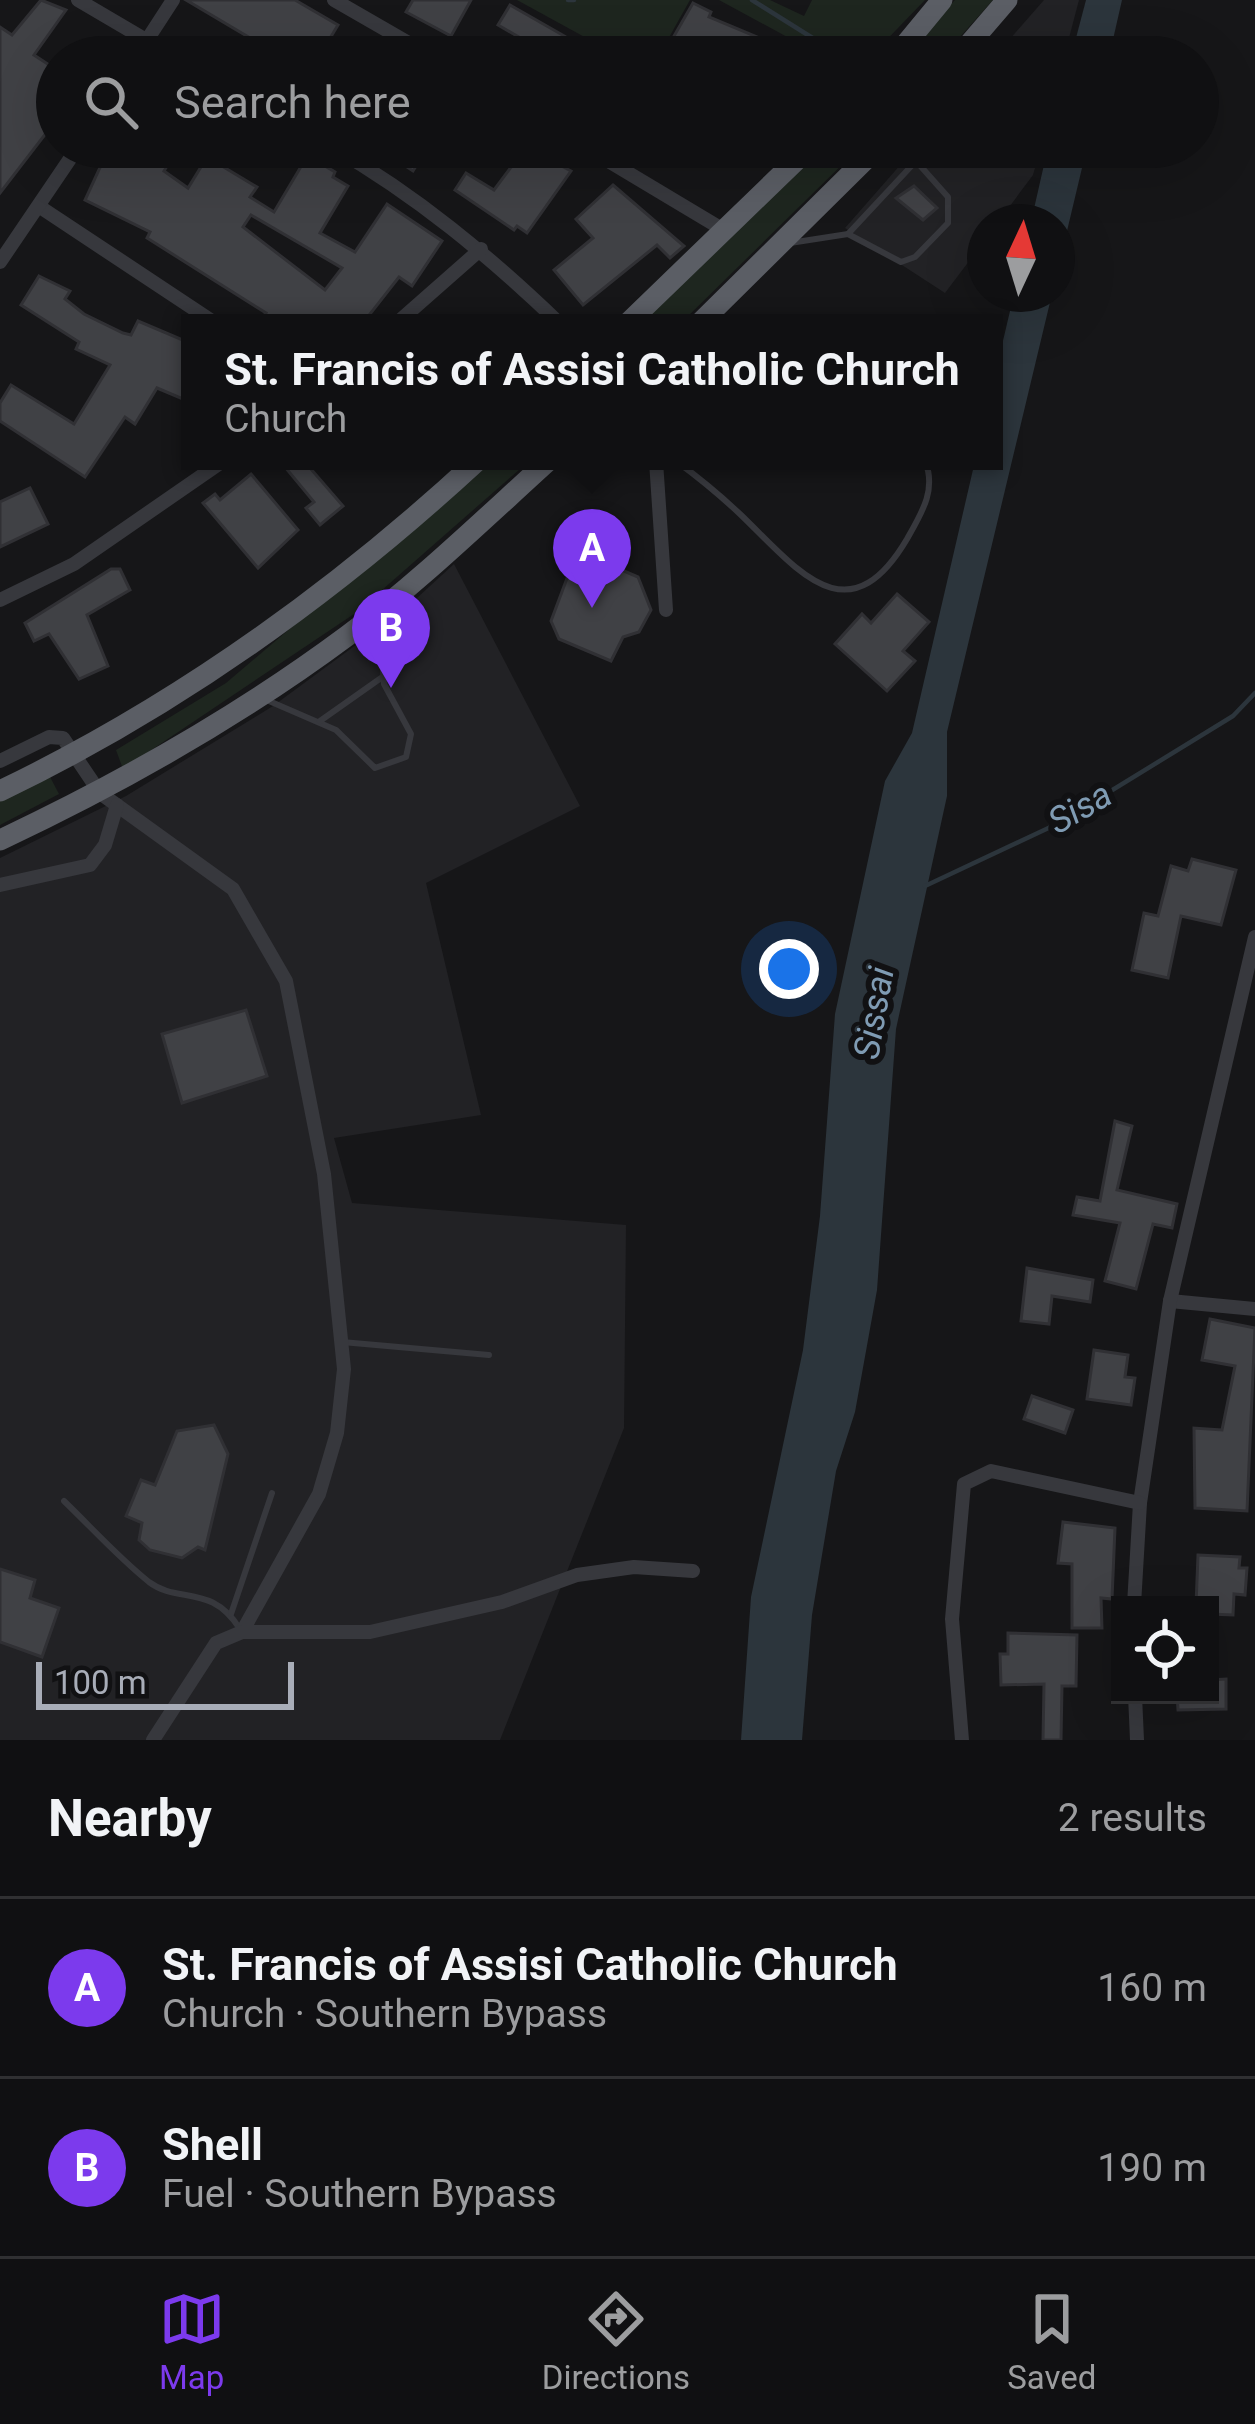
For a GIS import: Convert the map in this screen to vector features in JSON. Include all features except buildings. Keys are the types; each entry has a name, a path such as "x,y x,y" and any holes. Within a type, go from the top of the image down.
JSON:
{"highway":[{"path":"912,36 942,0"},
{"path":"976,36 1007,0"},
{"path":"638,314 789,168"},
{"path":"709,314 857,168"},
{"path":"0,790 74,755 267,635 466,470"},
{"path":"0,840 109,799 260,698 379,610 538,470"}],"street":[{"path":"78,0 139,36"},
{"path":"149,36 173,0"},
{"path":"334,0 397,36"},
{"path":"0,262 65,168"},
{"path":"369,168 400,186 481,249 550,314"},
{"path":"620,168 727,232"},
{"path":"40,207 201,314"},
{"path":"407,314 481,249"},
{"path":"0,600 74,564 210,470"},
{"path":"657,470 666,610"},
{"path":"0,761 49,736 64,738 109,799 233,889 286,981 324,1174 342,1342 337,1433 320,1494 242,1632"},
{"path":"0,884 90,865 105,845 109,799"},
{"path":"1135,1596 1140,1503 1170,1300 1255,937"},
{"path":"1170,1300 1255,1309"},
{"path":"962,1740 952,1619 964,1484 991,1471 1140,1503"},
{"path":"153,1740 216,1643 242,1632 370,1632 502,1602 577,1575 634,1567 693,1570"},
{"path":"1135,1704 1137,1740"}],"lane":[{"path":"848,234 909,168"},
{"path":"781,244 848,234 901,262 915,257 948,224 948,197 922,168"},
{"path":"687,470 739,512 806,580 834,589 869,583 895,559 927,499 928,470"},
{"path":"260,698 336,730 375,768 394,765 410,749 411,734 382,677 379,610"},
{"path":"320,721 382,677"},
{"path":"342,1342 489,1355"},
{"path":"231,1614 272,1493"},
{"path":"64,1501 154,1586 199,1594 231,1614 242,1632"}],"shaded area":[{"path":"517,0 690,0 670,36 583,36"},
{"path":"719,0 770,0 804,16 812,0 925,0 890,36 785,36"},
{"path":"955,0 993,0 961,36 921,36"},
{"path":"1044,0 1079,0 1070,36 1012,36"},
{"path":"793,168 839,168 690,314 646,314"},
{"path":"898,168 1035,168 1011,204 967,204 967,264 945,293 845,228"},
{"path":"476,470 519,470 357,612 123,769 116,750 226,683"},
{"path":"454,564 580,806 426,883 481,1115 334,1138 352,1203 626,1225 624,1428 500,1740 0,1740 0,858 126,796 273,706 406,608"},
{"path":"49,775 59,794 0,825 0,798"}],"water":[{"path":"1086,0 1122,0 1114,36 1077,36"},
{"path":"1043,168 1082,168 1073,204 1035,204"},
{"name":"Sissai","path":"1010,312 1048,312 947,732 947,796 896,1029 877,1290 855,1412 836,1471 812,1615 802,1740 741,1740 751,1597 803,1350 820,1216 835,1014 885,781 912,733 973,470 1003,470 1003,341"}],"waterway":[{"path":"568,0 574,0"},
{"path":"752,0 809,36"},
{"name":"Sisa","path":"925,886 1057,824 1233,716 1255,693"}],"place":[{"name":"St. Francis of Assisi Catholic Church","path":"592,608"},
{"name":"Shell","path":"391,688"}]}
